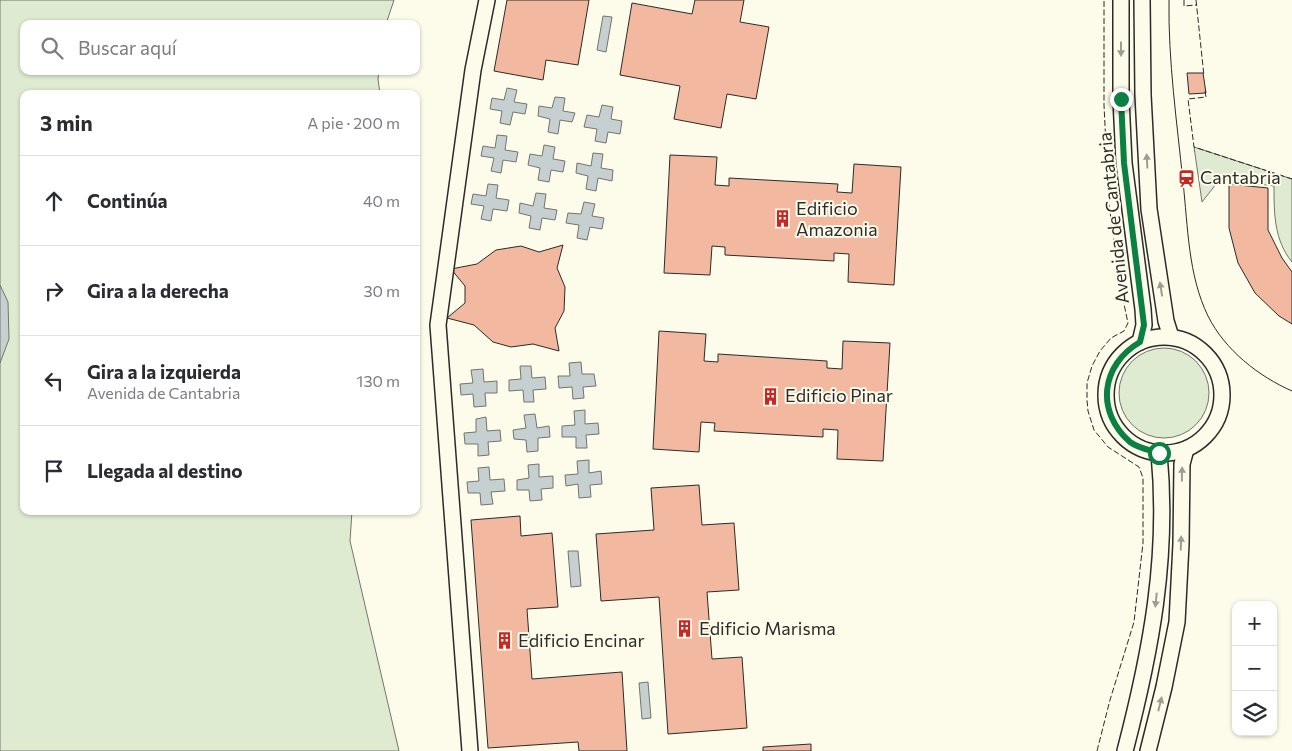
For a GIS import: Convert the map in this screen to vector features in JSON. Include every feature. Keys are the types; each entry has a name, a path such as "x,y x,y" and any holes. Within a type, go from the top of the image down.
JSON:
{"street":[{"path":"470,751 438,324 473,70 487,0"},
{"name":"Avenida de Cantabria","path":"1120,0 1124,163 1143,310 1144,325 1140,342"},
{"name":"Avenida de Cantabria","path":"1142,0 1143,95 1149,209 1166,321 1171,337"},
{"path":"1160,337 1171,337 1193,344 1208,356 1217,371 1222,391 1220,411 1210,431 1200,441 1186,449 1159,453 1131,443 1113,423 1106,395 1113,367 1128,349 1140,342 1160,337"},
{"path":"1148,751 1164,687 1177,622 1181,544 1182,464 1186,449"},
{"path":"1125,751 1142,686 1154,622 1161,549 1159,453"}],"green space":[{"path":"0,0 394,0 387,20 20,20 20,75 378,75 379,90 20,90 20,515 352,515 350,541 399,751 0,751"},
{"path":"1194,147 1292,179 1292,262 1286,254 1278,235 1274,186 1220,179 1202,202"},
{"path":"1164,348 1181,352 1196,361 1205,376 1209,393 1205,410 1196,425 1181,434 1164,438 1147,434 1132,425 1123,410 1119,393 1123,376 1132,361 1147,352"}],"shaded area":[{"path":"603,16 612,17 606,52 597,50"},
{"path":"507,88 517,90 514,102 527,104 525,114 513,112 510,125 500,123 502,111 490,109 492,98 504,100"},
{"path":"555,97 565,98 563,111 575,113 572,122 560,120 558,134 548,132 550,119 538,116 539,106 552,108"},
{"path":"602,105 613,107 611,119 622,121 620,134 608,132 606,143 595,141 597,129 584,127 587,115 599,117"},
{"path":"497,135 507,136 505,150 518,152 516,162 503,160 501,173 491,171 494,158 481,156 483,146 495,148"},
{"path":"544,145 555,147 553,159 565,161 563,172 551,170 549,182 538,180 540,168 528,165 530,154 542,156"},
{"path":"593,153 603,154 601,168 613,170 612,181 598,178 596,191 586,189 588,176 576,173 577,163 591,166"},
{"path":"488,184 498,185 496,198 509,200 507,211 493,209 491,221 481,219 484,206 471,204 473,194 486,196"},
{"path":"536,193 546,194 544,208 557,210 555,220 542,218 540,230 529,228 531,216 519,213 520,203 533,206"},
{"path":"584,202 595,204 592,216 604,218 602,229 590,227 587,240 577,238 579,225 566,223 568,213 581,214"},
{"path":"0,285 8,302 9,339 0,363"},
{"path":"581,362 582,374 594,374 596,386 583,387 584,398 573,399 572,387 559,388 558,376 570,376 569,363"},
{"path":"520,366 531,366 532,378 545,377 546,389 533,390 534,402 524,402 523,390 509,391 509,380 521,379"},
{"path":"483,369 484,382 497,381 497,393 485,393 486,406 474,407 473,394 461,395 460,384 473,383 471,370"},
{"path":"585,410 585,424 598,423 599,434 586,435 587,448 576,448 576,437 562,437 562,426 575,425 574,411"},
{"path":"535,414 537,428 549,426 550,437 538,438 538,451 527,452 526,440 514,439 513,430 526,428 524,415"},
{"path":"486,417 487,431 500,430 501,441 488,442 489,455 478,456 478,444 465,444 464,433 476,432 476,419"},
{"path":"589,460 589,473 601,471 602,484 590,485 591,497 579,498 578,484 566,486 565,475 578,474 577,461"},
{"path":"539,464 539,477 553,476 553,488 541,489 542,500 530,501 529,490 517,490 517,480 529,478 528,465"},
{"path":"489,467 490,480 504,479 505,491 491,492 493,504 481,505 480,493 468,493 467,482 479,481 478,468"},
{"path":"568,551 578,551 581,586 571,587"},
{"path":"648,682 651,718 642,719 639,683"}],"building":[{"path":"507,0 589,0 578,65 546,60 543,80 494,71"},
{"path":"695,0 744,0 740,22 769,27 756,99 727,94 721,128 674,119 680,86 620,75 632,3 692,14"},
{"path":"1187,73 1203,73 1206,93 1189,94"},
{"name":"Edificio Amazonia","path":"670,155 717,157 715,185 729,186 729,178 838,184 837,192 852,193 854,164 901,167 894,285 848,282 849,254 834,253 834,261 725,255 725,247 712,246 710,275 664,273"},
{"path":"1229,184 1268,188 1268,230 1282,258 1292,272 1292,324 1279,316 1255,293 1238,263 1229,228"},
{"path":"563,245 557,268 565,287 564,311 555,328 559,351 533,344 511,347 493,342 474,325 447,318 465,303 465,286 451,269 477,264 496,250 521,246 539,252"},
{"name":"Edificio Pinar","path":"659,331 706,334 704,361 718,362 718,354 827,361 827,368 842,369 843,341 890,343 883,461 837,459 838,430 823,429 823,437 714,431 715,423 701,422 699,452 653,449"},
{"name":"Edificio Marisma","path":"699,485 702,525 734,523 739,590 707,592 712,659 742,657 747,728 668,734 659,597 601,601 596,534 654,530 651,488"},
{"name":"Edificio Encinar","path":"520,516 521,536 552,533 558,607 527,609 532,679 622,672 627,751 579,751 578,742 488,748 471,520"},
{"path":"811,744 811,751 763,751 763,747"}],"tram line":[{"path":"1169,0 1171,69 1188,233 1196,284 1201,300 1215,328 1233,351 1255,370 1292,391"}],"fence":[{"path":"1097,751 1110,700 1134,622 1143,543 1143,478 1139,467 1108,447 1094,430 1088,411 1087,400 1087,383 1092,366 1100,351 1111,338 1124,331 1128,323 1120,285 1109,204 1104,105 1104,0"},
{"path":"1184,0 1184,6 1196,5"},
{"path":"1196,0 1204,76"},
{"path":"1205,91 1206,97 1188,99 1194,147 1292,179"}],"place":[{"name":"Cantabria","path":"1186,178"},
{"name":"Edificio Amazonia","path":"782,219"},
{"name":"Edificio Pinar","path":"771,396"},
{"name":"Edificio Marisma","path":"685,629"},
{"name":"Edificio Encinar","path":"504,641"}],"route":[{"path":"1121,99 1124,163 1144,325 1140,342 1128,349 1113,367 1106,395 1113,423 1131,443 1159,453"}]}
